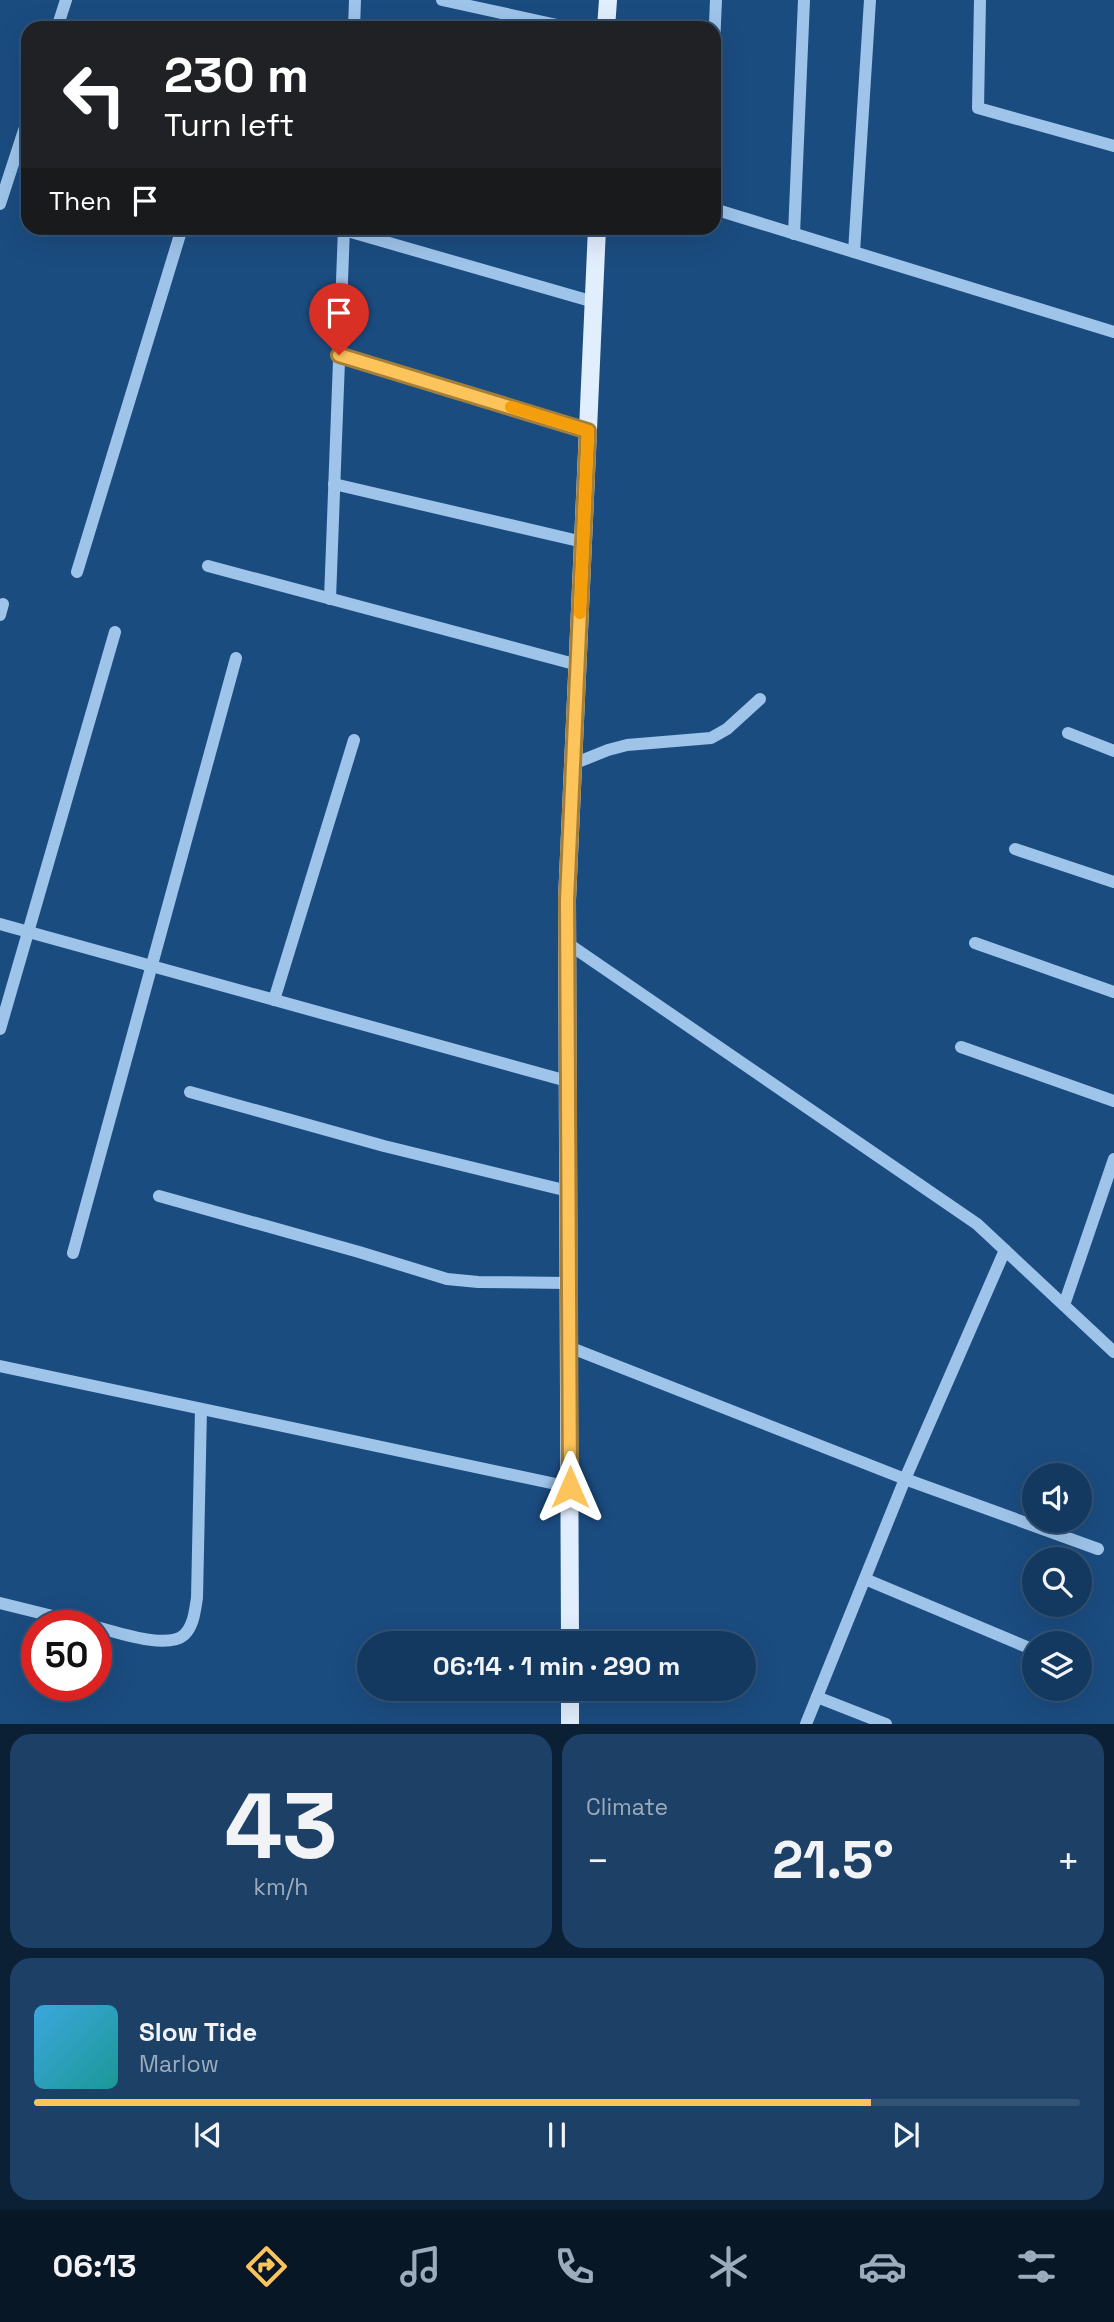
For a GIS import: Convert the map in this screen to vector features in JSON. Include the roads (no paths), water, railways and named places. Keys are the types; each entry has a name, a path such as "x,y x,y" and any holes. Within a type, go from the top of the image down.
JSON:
{"main road":[{"path":"607,21 608,0"},
{"path":"570,1631 567,943 597,235"},
{"path":"570,1701 570,1724"}],"street":[{"path":"59,21 66,0"},
{"path":"354,21 355,0"},
{"path":"442,0 539,21"},
{"path":"715,21 716,0"},
{"path":"794,234 804,0"},
{"path":"854,252 870,0"},
{"path":"980,0 978,108 1114,146"},
{"path":"0,204 21,148"},
{"path":"721,211 1114,332"},
{"path":"77,572 180,235"},
{"path":"330,598 344,235"},
{"path":"365,235 594,302"},
{"path":"339,355 588,431"},
{"path":"334,484 583,542"},
{"path":"208,566 578,665"},
{"path":"0,1029 114,632"},
{"path":"73,1254 236,658"},
{"path":"573,764 627,745 711,738 727,729 760,699"},
{"path":"1068,733 1114,751"},
{"path":"274,1000 354,740"},
{"path":"1015,849 1114,882"},
{"path":"0,924 568,1081"},
{"path":"567,943 977,1224 1114,1352"},
{"path":"975,943 1114,992"},
{"path":"961,1048 1114,1101"},
{"path":"190,1092 384,1146 568,1191"},
{"path":"1064,1305 1114,1158"},
{"path":"159,1196 447,1279 569,1283"},
{"path":"806,1724 905,1479 1004,1250"},
{"path":"569,1347 905,1479 1098,1549"},
{"path":"0,1366 570,1487"},
{"path":"112,1630 147,1639 169,1641 184,1634 194,1618 197,1598 201,1409"},
{"path":"865,1579 1022,1645"},
{"path":"0,1603 29,1610"},
{"path":"817,1697 886,1724"}]}
